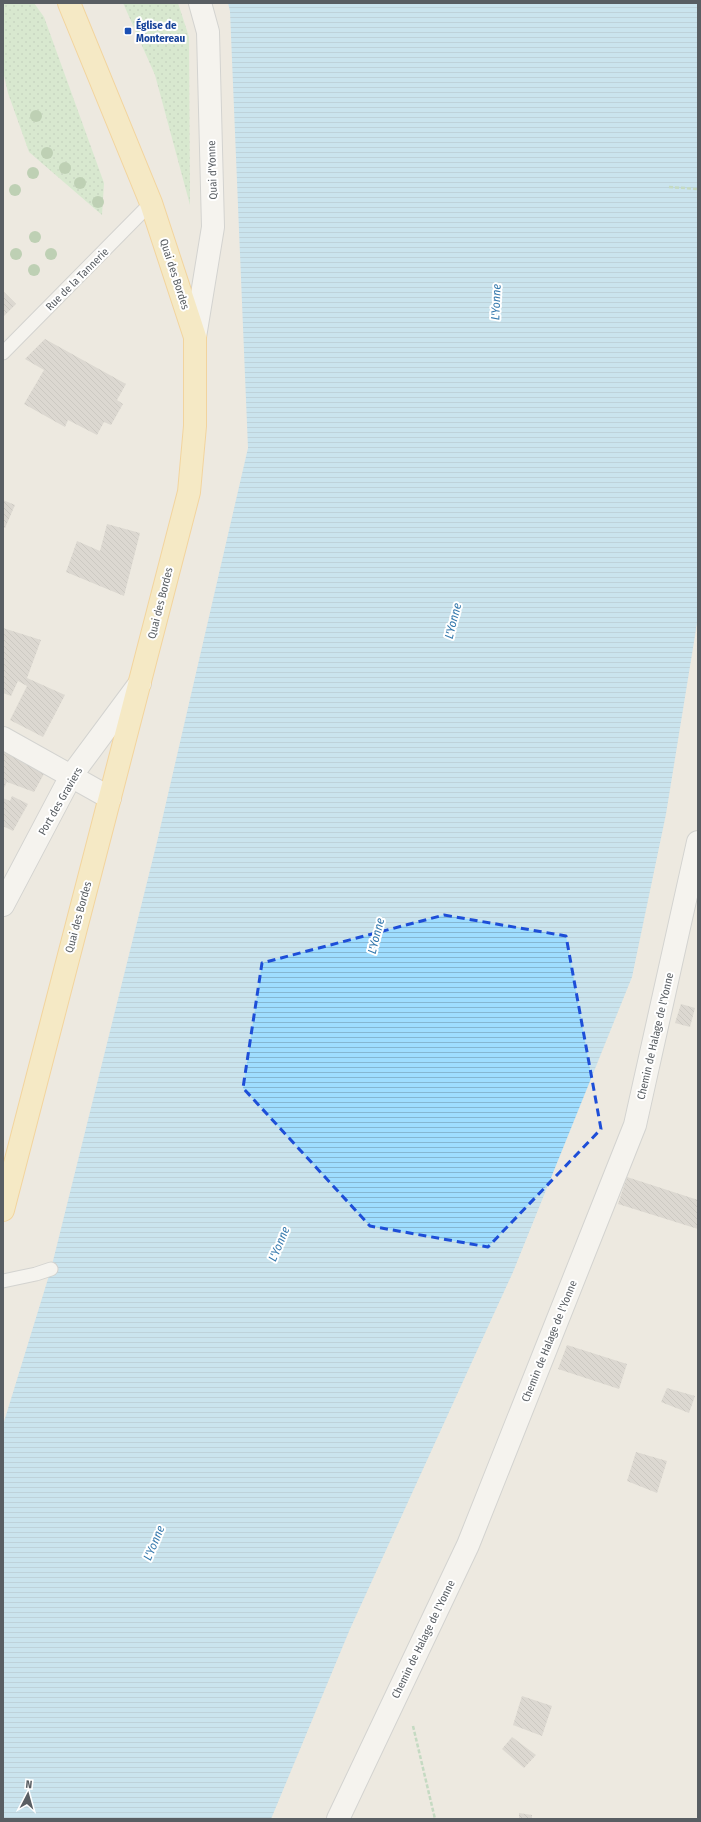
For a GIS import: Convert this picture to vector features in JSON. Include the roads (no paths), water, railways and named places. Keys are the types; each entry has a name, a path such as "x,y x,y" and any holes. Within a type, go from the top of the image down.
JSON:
{"main road":[{"name":"Quai des Bordes","path":"3,1210 189,492 195,426 195,337 151,204 69,3"}],"street":[{"name":"Quai d'Yonne","path":"195,337 213,227 208,32 200,3"},
{"name":"Port des Graviers","path":"3,904 71,776 140,683"},
{"path":"3,738 110,798"},
{"name":"Chemin de Halage de l'Yonne","path":"338,1819 468,1545 635,1125 698,842"}],"lane":[{"name":"Rue de la Tannerie","path":"3,353 151,204"},
{"path":"3,1282 51,1269"}],"water":[{"name":"L'Yonne","path":"228,3 698,3 698,617 666,814 632,977 513,1272 350,1629 271,1819 3,1819 3,1425 51,1269 157,842 248,448 230,11"}],"place":[{"name":"Église de Montereau","path":"128,31"}]}
